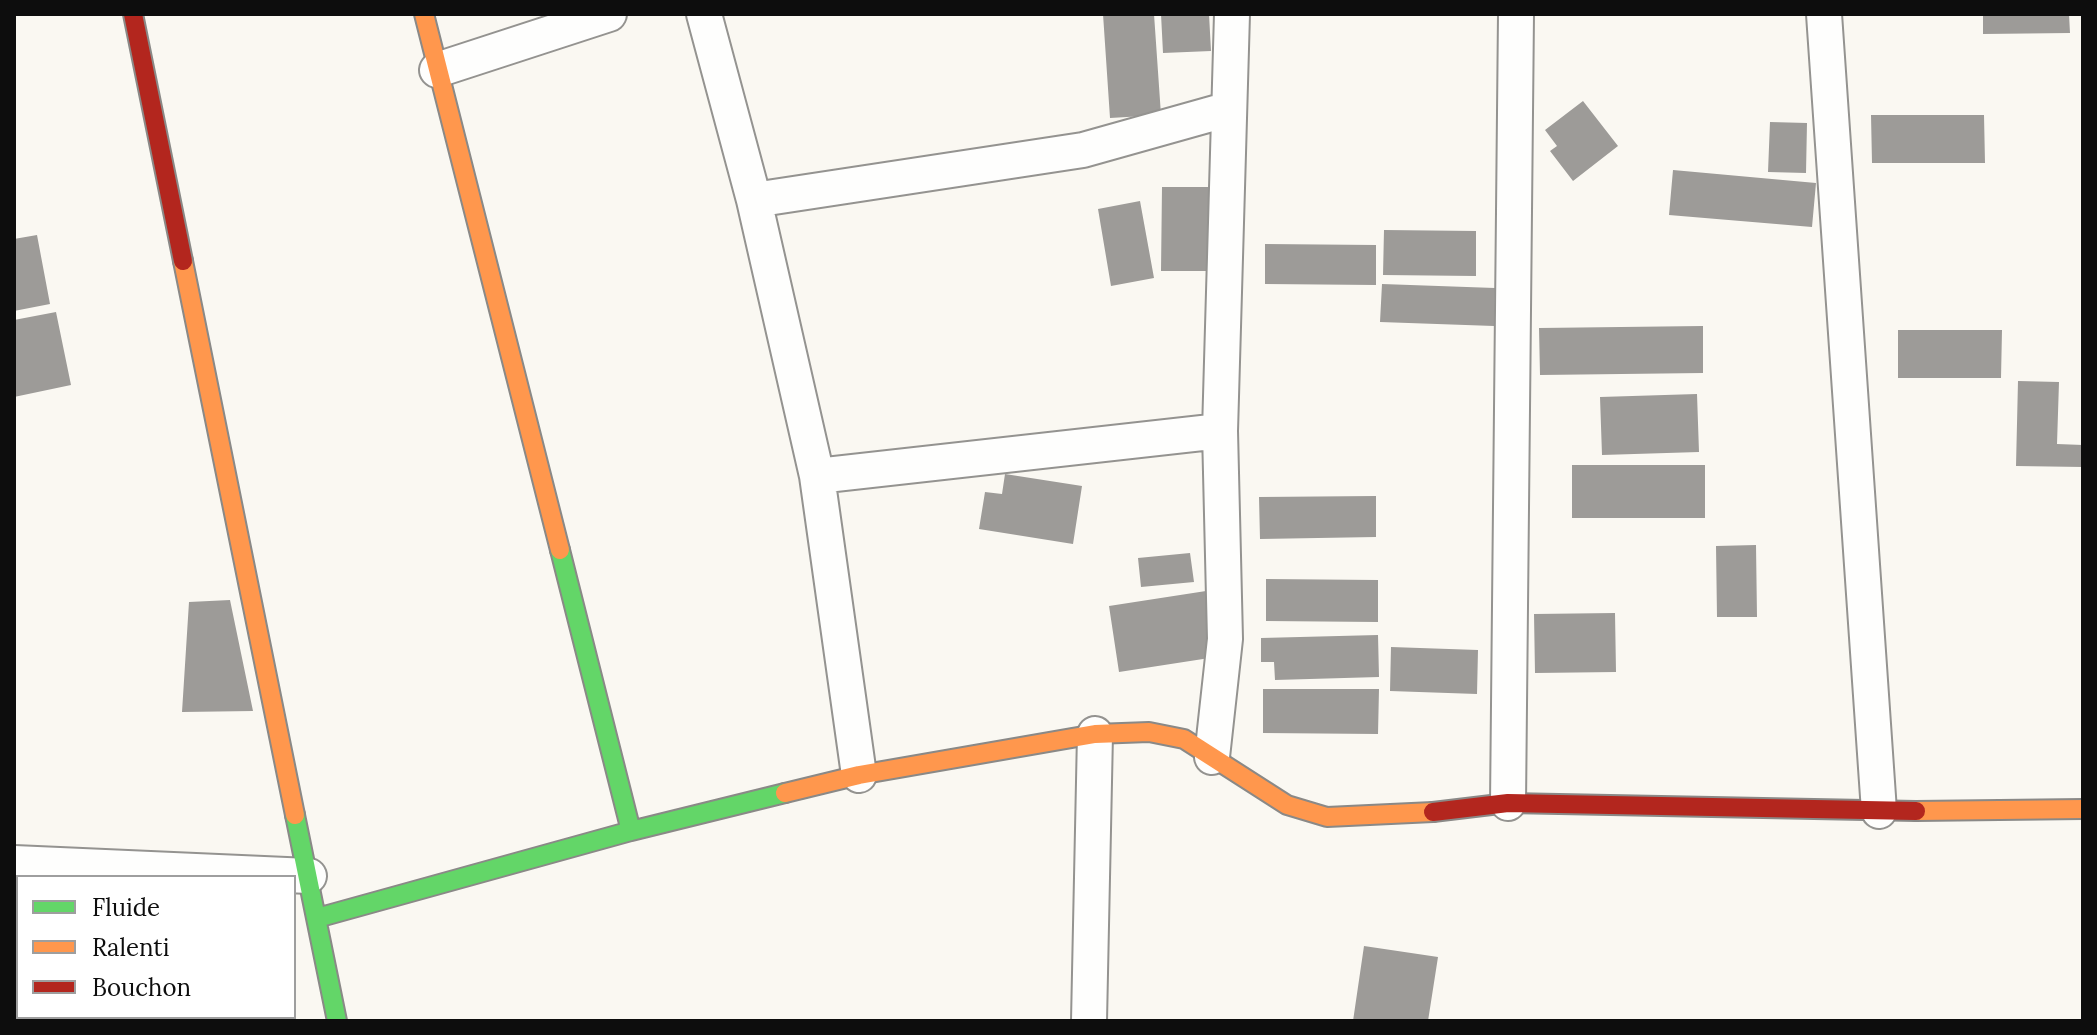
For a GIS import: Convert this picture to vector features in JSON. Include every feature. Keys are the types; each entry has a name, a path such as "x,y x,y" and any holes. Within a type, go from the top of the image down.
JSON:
{"street":[{"path":"133,14 337,1021"},
{"path":"424,14 631,831"},
{"path":"437,70 609,14"},
{"path":"704,14 754,200 817,476 859,775"},
{"path":"1212,757 1225,639 1220,431 1232,14"},
{"path":"1508,803 1516,14"},
{"path":"1824,14 1879,811"},
{"path":"754,200 1083,150 1229,109"},
{"path":"817,476 1220,431"},
{"path":"317,918 631,831 859,775 1095,734 1149,732 1184,739 1287,805 1327,817 1401,816 1508,803 1879,811 2083,809"},
{"path":"1089,1021 1095,734"},
{"path":"14,863 286,875"},
{"path":"296,875 309,876"}],"building":[{"path":"1103,14 1154,14 1161,115 1110,118"},
{"path":"1161,14 1209,14 1211,51 1163,53"},
{"path":"1983,14 2069,14 2070,33 1983,34"},
{"path":"1583,101 1618,146 1573,181 1550,151 1557,146 1545,130"},
{"path":"1871,115 1984,115 1985,163 1872,163"},
{"path":"1770,122 1807,123 1806,173 1768,172"},
{"path":"1673,170 1816,183 1812,227 1669,215"},
{"path":"1162,187 1212,187 1211,271 1161,271"},
{"path":"1140,201 1154,278 1111,286 1098,209"},
{"path":"1384,230 1476,231 1476,276 1383,275"},
{"path":"37,235 50,304 14,311 14,239"},
{"path":"1265,244 1376,245 1376,285 1265,284"},
{"path":"1382,284 1495,288 1494,326 1380,322"},
{"path":"56,312 71,385 14,397 14,320"},
{"path":"1703,326 1703,373 1540,375 1539,328"},
{"path":"1898,330 2002,330 2001,378 1898,378"},
{"path":"2018,381 2059,382 2057,444 2083,445 2083,467 2016,466"},
{"path":"1697,394 1699,452 1602,455 1600,397"},
{"path":"1572,465 1705,465 1705,518 1572,518"},
{"path":"1005,474 1082,486 1073,544 979,529 985,492 1002,494"},
{"path":"1376,496 1376,537 1260,539 1259,497"},
{"path":"1756,545 1757,617 1717,617 1716,546"},
{"path":"1190,553 1194,582 1141,587 1138,558"},
{"path":"1266,579 1378,580 1378,622 1266,621"},
{"path":"1206,591 1216,657 1119,672 1109,606"},
{"path":"230,600 253,711 182,712 189,602"},
{"path":"1615,613 1616,672 1535,673 1534,614"},
{"path":"1378,635 1379,677 1275,680 1274,662 1261,662 1261,638"},
{"path":"1391,647 1478,650 1477,694 1390,691"},
{"path":"1263,689 1379,689 1378,734 1263,733"},
{"path":"1364,946 1438,957 1428,1021 1353,1021"},
{"path":"38,1019 98,1019 97,1021"}],"traffic: fast":[{"path":"560,550 631,831"},
{"path":"317,918 631,831 785,793"},
{"path":"295,815 337,1021"}],"traffic: slow":[{"path":"424,14 560,550"},
{"path":"183,261 295,815"},
{"path":"785,793 859,775 1095,734 1149,732 1184,739 1287,805 1327,817 1433,812"},
{"path":"1916,811 2083,809"}],"traffic: jam":[{"path":"133,14 183,261"},
{"path":"1433,812 1508,803 1916,811"}]}
